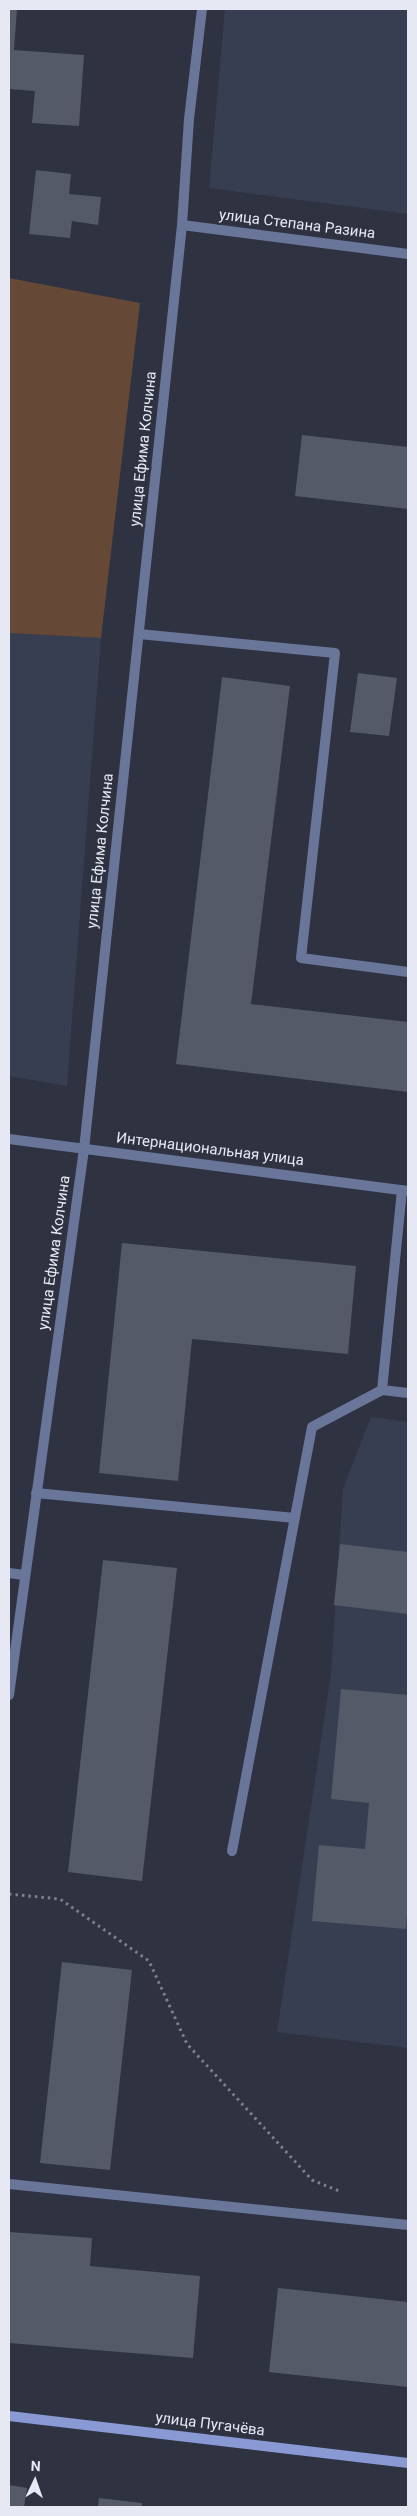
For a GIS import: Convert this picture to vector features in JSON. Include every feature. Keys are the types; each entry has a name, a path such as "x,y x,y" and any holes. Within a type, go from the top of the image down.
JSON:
{"street":[{"name":"улица Ефима Колчина","path":"9,1695 84,1149 182,225 189,119 202,9"},
{"name":"улица Степана Разина","path":"182,225 408,254"},
{"path":"139,634 335,653 301,958 408,972"},
{"name":"Интернациональная улица","path":"9,1139 405,1191"},
{"path":"382,1390 405,1191"},
{"path":"232,1850 312,1427 382,1390 408,1394"},
{"path":"36,1493 294,1518"},
{"path":"9,1573 24,1575"},
{"path":"9,2184 408,2225"},
{"name":"улица Пугачёва","path":"9,2416 408,2463"}],"path":[{"path":"9,1894 60,1899 149,1961 187,2044 312,2180 347,2194"}],"shaded area":[{"path":"225,9 408,9 408,214 209,188"},
{"path":"9,278 140,303 101,638 9,633"},
{"path":"9,633 101,638 67,1086 9,1076"},
{"path":"371,1417 408,1422 408,2048 277,2032 331,1674 343,1488"}],"building":[{"path":"9,9 17,9 14,50 84,55 79,126 32,123 35,91 9,89"},
{"path":"36,170 71,174 69,194 101,197 98,225 72,221 70,238 29,234"},
{"path":"302,435 408,447 408,509 295,496"},
{"path":"358,673 397,678 389,736 350,732"},
{"path":"222,677 290,686 251,1004 408,1022 408,1092 176,1064"},
{"path":"122,1243 356,1266 348,1354 192,1339 178,1481 99,1473"},
{"path":"340,1544 408,1552 408,1614 334,1605"},
{"path":"103,1560 177,1568 142,1881 68,1872"},
{"path":"341,1689 408,1695 408,1899 406,1929 312,1921 319,1845 365,1849 369,1803 331,1799"},
{"path":"62,1962 132,1970 110,2170 40,2163"},
{"path":"9,2232 92,2238 90,2266 200,2276 193,2358 9,2343"},
{"path":"278,2288 408,2302 408,2387 269,2372"},
{"path":"9,2485 27,2488 24,2507 9,2507"},
{"path":"99,2498 142,2503 142,2507 98,2507"}]}
